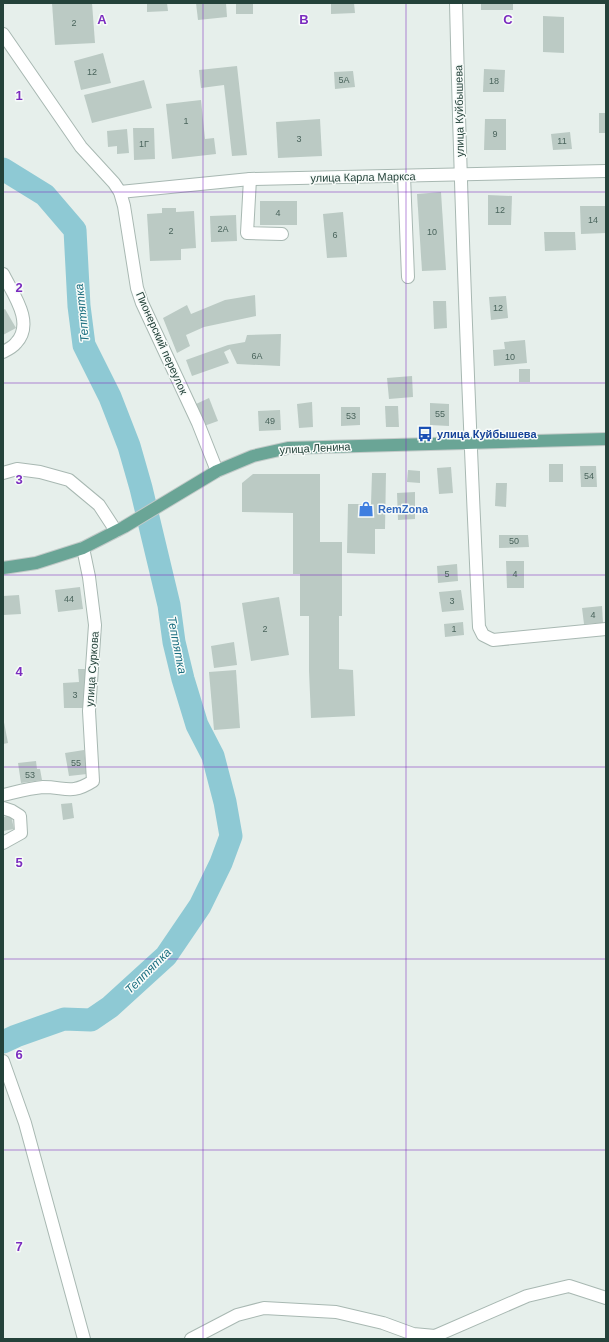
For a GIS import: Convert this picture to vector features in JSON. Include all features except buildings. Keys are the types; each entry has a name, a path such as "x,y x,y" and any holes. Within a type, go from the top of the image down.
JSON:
{"main road":[{"name":"улица Ленина","path":"3,568 36,563 82,548 120,529 217,471 254,456 288,448 606,439"}],"street":[{"name":"улица Куйбышева","path":"456,3 460,175 470,442 479,627 483,635 493,640 606,629"},
{"name":"Пионерский переулок","path":"3,34 81,147 114,183 120,192 124,206 137,288 142,303 198,423 217,471"},
{"name":"улица Карла Маркса","path":"120,192 250,179 606,171"},
{"path":"404,176 408,277"},
{"path":"250,179 247,233 282,234"},
{"path":"3,274 20,306 24,323 23,334 16,344 3,352"},
{"path":"3,473 17,469 40,472 69,480 99,505 120,529"},
{"name":"улица Суркова","path":"3,795 42,787 74,790 93,781 89,711 95,625 89,578 82,548"},
{"path":"3,808 20,816 20,833 3,843"},
{"path":"3,1061 25,1123 84,1339"},
{"path":"191,1339 237,1315 264,1308 336,1312 383,1323 413,1334 435,1336 527,1296 569,1286 606,1298"}],"waterway":[{"name":"Тептятка","path":"3,169 45,195 75,230 79,306 84,345 110,397 129,446 141,488 169,605 174,642 183,679 197,725 213,756 225,802 231,836 221,863 200,906 166,956 110,1007 91,1020 64,1019 3,1042"}],"place":[{"name":"улица Куйбышева","path":"425,434"},
{"name":"RemZona","path":"366,509"}]}
